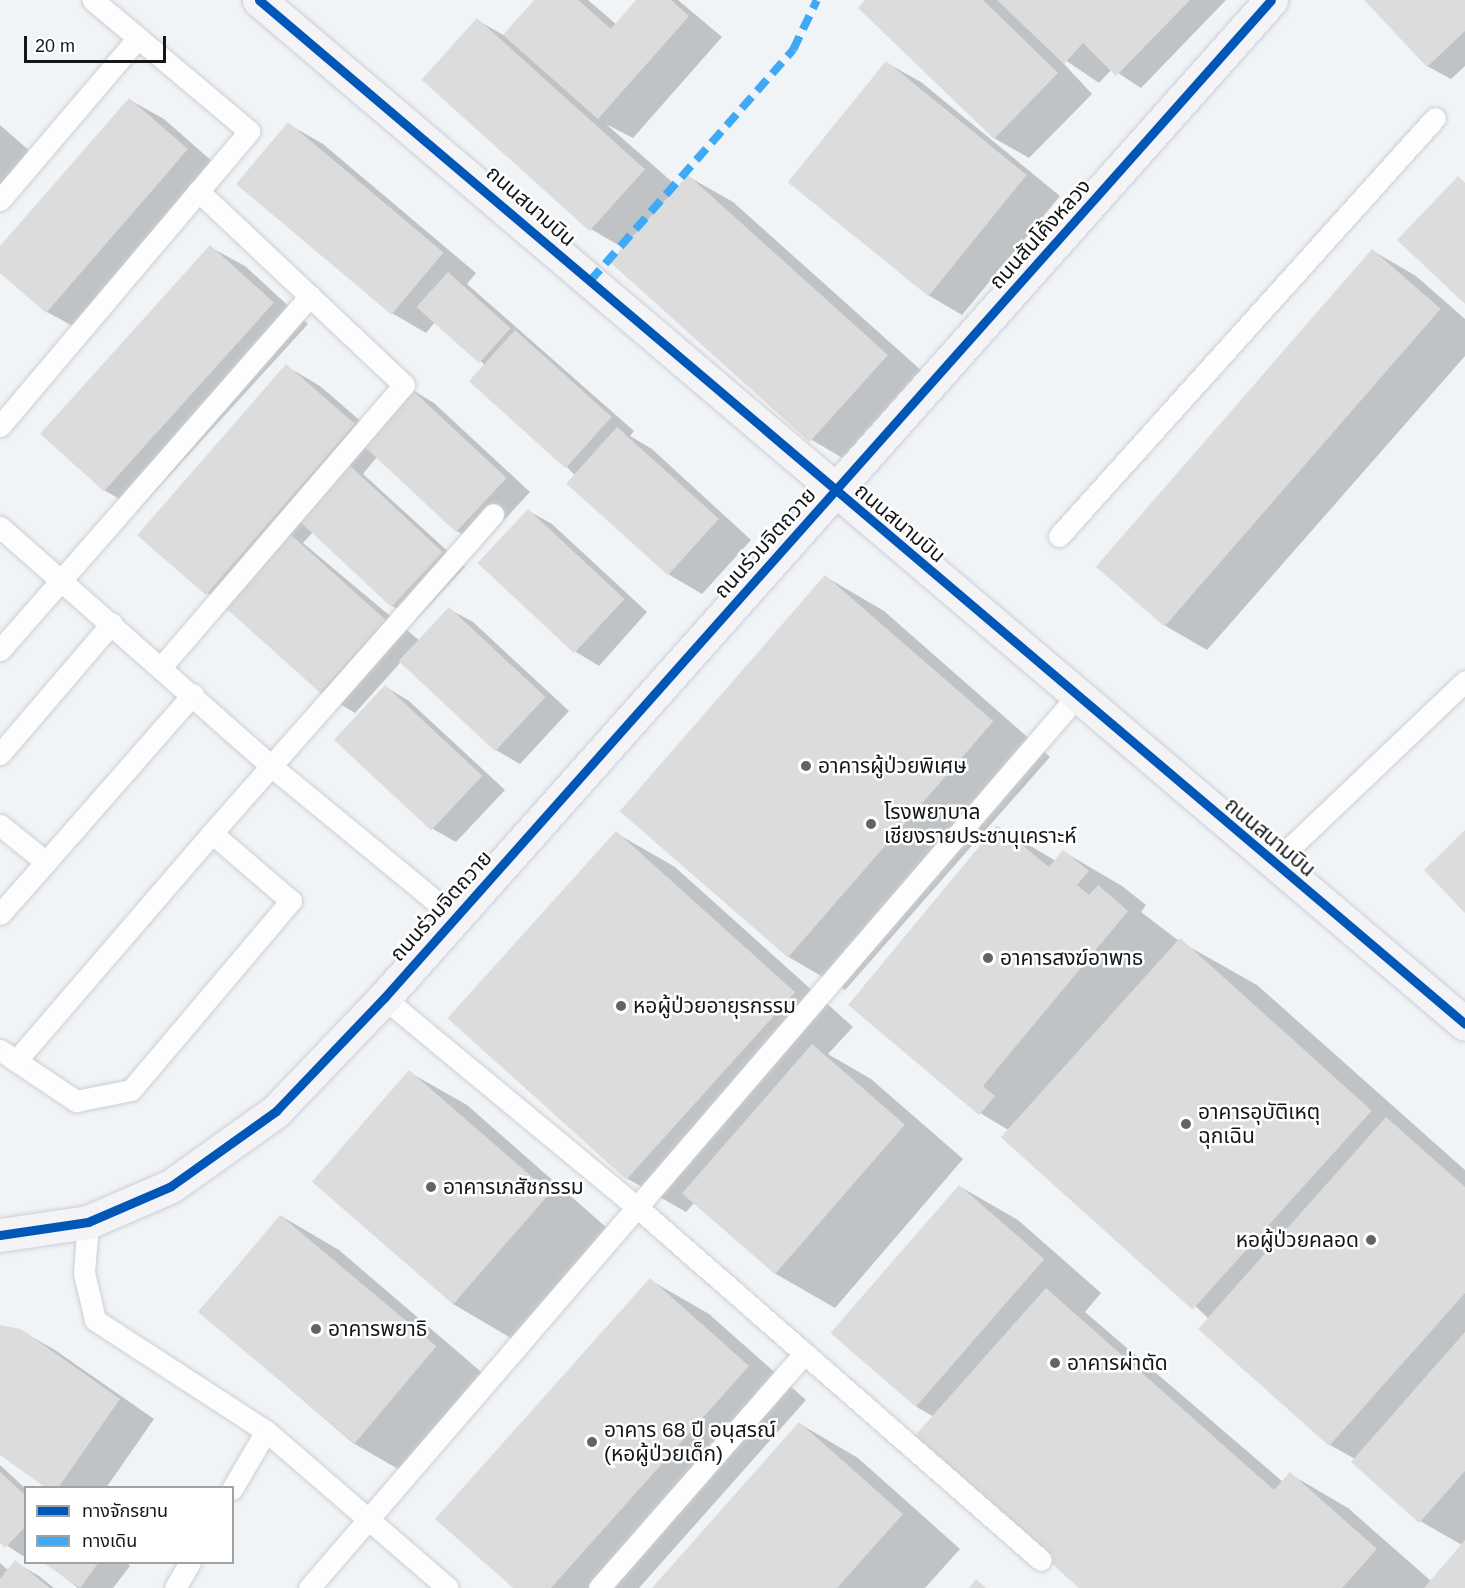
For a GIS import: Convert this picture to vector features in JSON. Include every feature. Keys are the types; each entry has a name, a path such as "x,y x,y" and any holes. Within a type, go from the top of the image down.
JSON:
{"street":[{"name":"ถนนสนามบิน","path":"259,0 1273,864 1465,1024"},
{"name":"ถนนสันโค้งหลวง","path":"836,492 1271,0"},
{"name":"ถนนร่วมจิตถวาย","path":"0,1235 88,1222 171,1186 276,1111 384,998 836,492"}],"lane":[{"path":"0,426 249,131 93,0"},
{"path":"0,200 138,38"},
{"path":"1059,536 1435,117"},
{"path":"162,666 404,385 198,192"},
{"path":"0,650 60,578 310,296"},
{"path":"212,833 291,901 131,1090 76,1101 8,1055 212,833 493,514"},
{"path":"0,527 162,666 271,766 455,917"},
{"path":"0,754 112,623"},
{"path":"1273,864 1465,681"},
{"path":"0,914 193,694"},
{"path":"309,1588 1077,696"},
{"path":"0,825 46,862"},
{"path":"384,998 637,1208 1041,1560"},
{"path":"88,1222 84,1273 95,1320 266,1431 448,1588"},
{"path":"599,1588 804,1354"},
{"path":"234,1487 266,1431"},
{"path":"175,1588 189,1564"}],"building":[{"path":"534,0 578,0 611,29 636,0 671,0 689,16 598,119 503,35"},
{"path":"865,0 983,0 1058,73 994,139 858,8"},
{"path":"997,0 1190,0 1116,76 1083,43 1064,64"},
{"path":"1364,0 1465,0 1465,31 1427,67"},
{"path":"477,18 645,169 589,231 421,80"},
{"path":"886,61 1027,175 928,296 788,182"},
{"path":"129,98 188,149 46,313 0,273 0,246"},
{"path":"288,122 444,252 391,315 236,184"},
{"path":"688,175 888,355 810,442 610,262"},
{"path":"1458,176 1465,183 1465,304 1397,240"},
{"path":"210,245 274,303 104,491 40,434"},
{"path":"1372,249 1441,309 1164,626 1096,567"},
{"path":"448,272 510,328 479,363 417,307"},
{"path":"515,330 612,417 565,468 469,381"},
{"path":"286,364 355,424 206,595 137,535"},
{"path":"410,388 507,478 456,532 360,442"},
{"path":"617,427 719,519 668,575 566,483"},
{"path":"346,462 443,552 391,607 295,517"},
{"path":"528,509 625,599 574,653 478,563"},
{"path":"289,533 386,620 320,693 223,606"},
{"name":"อาคารผู้ป่วยพิเศษ","path":"825,575 993,721 788,958 620,811"},
{"path":"449,607 546,697 495,751 399,661"},
{"path":"385,685 482,776 431,831 334,740"},
{"name":"อาคารสงฆ์อาพาธ","path":"997,825 1049,867 1063,850 1089,871 1077,885 1089,895 1098,885 1128,911 983,1086 995,1096 979,1115 848,1005"},
{"path":"1465,830 1465,913 1424,870"},
{"name":"หอผู้ป่วยอายุรกรรม","path":"616,831 795,992 626,1180 447,1018"},
{"name":"อาคารอุบัติเหตุ ฉุกเฉิน","path":"1180,938 1372,1111 1192,1310 1001,1137"},
{"path":"812,1044 905,1125 775,1274 682,1193"},
{"name":"อาคารเภสัชกรรม","path":"409,1070 550,1193 453,1304 312,1182"},
{"name":"หอผู้ป่วยคลอด","path":"1386,1117 1465,1187 1465,1293 1329,1446 1198,1329"},
{"path":"959,1185 1044,1259 916,1407 830,1333"},
{"name":"อาคารพยาธิ","path":"280,1215 436,1346 355,1443 198,1312"},
{"name":"อาคาร 68 ปี อนุสรณ์ (หอผู้ป่วยเด็ก)","path":"650,1278 749,1366 551,1588 513,1588 435,1519"},
{"name":"อาคารผ่าตัด","path":"1046,1288 1274,1490 1290,1472 1377,1549 1342,1588 1079,1588 912,1439"},
{"path":"0,1325 21,1329 120,1399 59,1486 43,1486 0,1455"},
{"path":"1465,1332 1465,1471 1419,1523 1351,1462"},
{"path":"799,1422 903,1514 837,1588 652,1588"},
{"path":"0,1472 24,1494 24,1528 5,1548 0,1543"},
{"path":"1465,1540 1465,1588 1424,1588"},
{"path":"15,1560 50,1588 0,1588 0,1579"},
{"path":"45,1564 98,1564 80,1588"},
{"path":"976,1579 986,1588 969,1588"}],"marked path":[{"path":"590,281 793,50 817,0"}],"cycle path":[{"path":"259,0 1465,1024"},
{"path":"0,1235 88,1222 171,1186 276,1111 384,998 1271,0"}],"place":[{"name":"อาคารผู้ป่วยพิเศษ","path":"806,766"},
{"name":"โรงพยาบาล เชียงรายประชานุเคราะห์","path":"871,824"},
{"name":"อาคารสงฆ์อาพาธ","path":"988,958"},
{"name":"หอผู้ป่วยอายุรกรรม","path":"621,1006"},
{"name":"อาคารอุบัติเหตุ ฉุกเฉิน","path":"1186,1124"},
{"name":"อาคารเภสัชกรรม","path":"431,1187"},
{"name":"หอผู้ป่วยคลอด","path":"1371,1240"},
{"name":"อาคารพยาธิ","path":"316,1329"},
{"name":"อาคารผ่าตัด","path":"1055,1363"},
{"name":"อาคาร 68 ปี อนุสรณ์ (หอผู้ป่วยเด็ก)","path":"592,1442"}]}
